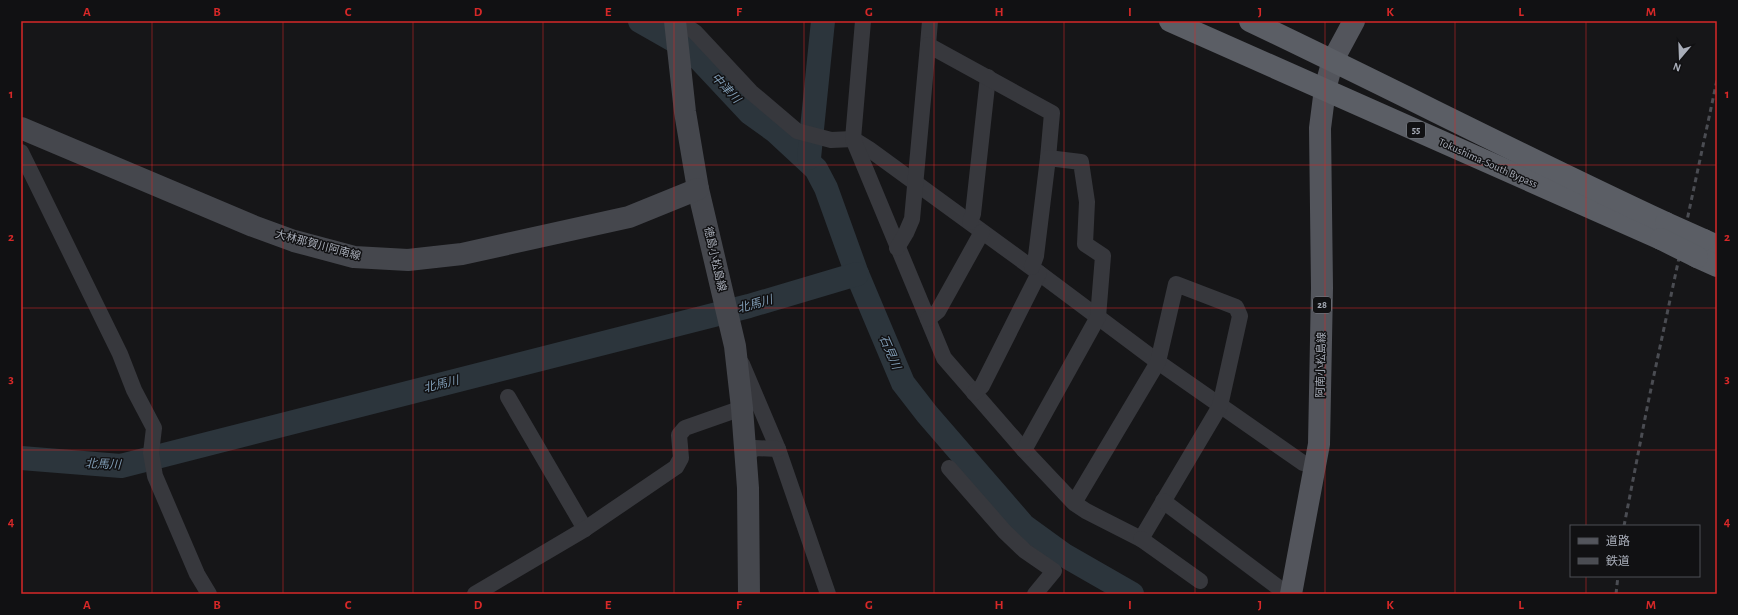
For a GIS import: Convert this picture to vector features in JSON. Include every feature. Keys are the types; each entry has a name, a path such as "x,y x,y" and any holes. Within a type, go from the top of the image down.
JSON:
{"highway":[{"name":"Tokushima-South Bypass","path":"1170,21 1562,196 1664,231 1706,248 1717,266"},
{"name":"Tokushima-South Bypass","path":"1250,21 1333,60 1568,178 1664,231"}],"main road":[{"name":"阿南小松島線","path":"1291,594 1319,444 1321,349 1320,128 1325,89 1333,60 1354,21"},
{"name":"徳島小松島線","path":"677,26 685,112 698,189 735,346 742,408 748,488 749,594"},
{"name":"大林那賀川阿南線","path":"21,128 253,226 294,241 354,257 408,260 462,254 628,217 698,189"}],"street":[{"path":"863,21 853,139 944,358 1024,450 1074,503 1086,511 1141,539 1200,581"},
{"path":"897,248 906,233 912,218 914,181 930,21"},
{"path":"677,26 695,32 751,92 797,130 803,134 831,140 853,139 914,181 1158,362 1220,406 1303,463 1315,466"},
{"path":"928,45 1052,113 1035,270 982,386 974,393"},
{"path":"928,319 938,311 976,227 973,214 988,77"},
{"path":"21,152 120,354 134,390 154,428 152,458 155,476 197,574 209,594"},
{"path":"1024,450 1098,317 1103,256 1085,244 1087,202 1081,162 1048,158"},
{"path":"1074,503 1158,362 1176,284 1236,307 1240,316 1220,406 1141,539"},
{"path":"735,346 778,449 828,594"},
{"path":"508,397 585,529"},
{"path":"475,594 585,529 676,467 681,458 679,435 685,428 742,408"},
{"path":"746,456 755,448 778,449"},
{"path":"949,468 1010,537 1025,551 1054,571 1035,594"},
{"path":"1164,501 1287,594"}],"waterway":[{"name":"石見川","path":"640,21 691,50 750,113 775,131 816,169 826,188 857,274 903,383 927,414 1024,526 1064,555 1132,594"},
{"name":"石見川","path":"809,158 823,21"},
{"name":"北馬川","path":"21,458 121,466 749,306 857,274"}],"railway":[{"path":"1624,525 1648,403 1717,80"},
{"path":"1616,594 1618,577"}],"water label":[{"name":"中津川","path":"726,88"}]}
